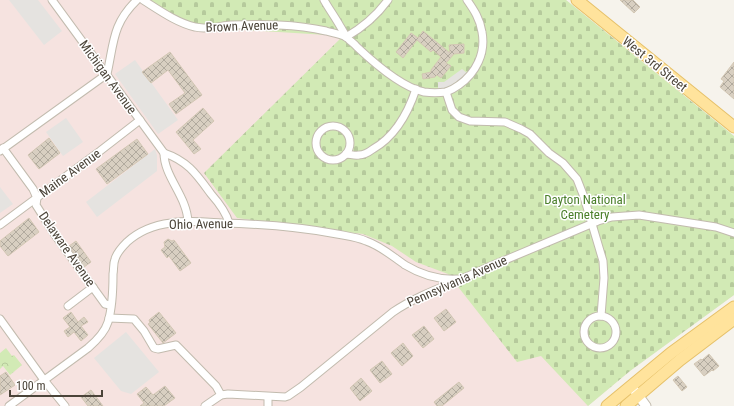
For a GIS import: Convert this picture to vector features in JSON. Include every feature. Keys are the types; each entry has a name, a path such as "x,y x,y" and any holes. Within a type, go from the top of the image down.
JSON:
{"main road":[{"name":"West 3rd Street","path":"577,0 734,127"},
{"path":"607,406 671,353 734,307"},
{"path":"626,406 680,360 734,319"}],"street":[{"name":"Michigan Avenue","path":"52,0 164,153 166,166 186,208 188,222"},
{"path":"2,150 106,74 118,26 128,10 137,0"},
{"name":"Brown Avenue","path":"143,0 172,17 195,27 209,28 232,25 274,25 309,27 340,34 346,38"},
{"path":"324,0 346,38 394,78 416,89 428,92 446,92 457,86 470,75 476,66 482,51 483,38 480,23 467,0"},
{"path":"346,38 356,32 388,0"},
{"path":"346,154 358,156 364,154 380,145 392,135 406,115 416,89"},
{"path":"446,92 452,110 459,117 470,121 499,122 515,126 530,134 549,154 564,163 577,179 584,197 603,261 604,278 601,316"},
{"name":"Maine Avenue","path":"0,225 140,120"},
{"path":"333,126 345,131 348,134 350,142 349,150 346,154 338,160 328,160 319,154 316,147 316,139 319,133 325,128 333,126"},
{"name":"Delaware Avenue","path":"2,150 33,189 37,198 36,205 55,236 105,304 110,305"},
{"name":"Michigan Avenue","path":"164,153 186,164 198,175 223,208 230,223"},
{"name":"Pennsylvania Avenue","path":"221,395 288,396 393,312 416,298 494,264 612,217 639,215 716,227 734,233"},
{"name":"Ohio Avenue","path":"9,406 90,346 103,332 108,323 115,258 128,241 144,230 170,223 188,222 282,226 324,232 359,238 378,246 418,272 444,279 461,279"},
{"path":"68,306 93,287"},
{"path":"595,316 601,316 606,317 614,323 616,333 615,338 609,346 598,349 588,344 583,334 586,323 595,316"},
{"path":"108,318 134,319 144,331 154,348 158,349 176,345 216,385 221,395 205,406"},
{"path":"0,319 44,380 65,406"},
{"path":"631,386 646,406"},
{"path":"268,396 268,406"}],"shaded area":[{"path":"0,0 566,0 734,136 734,295 630,371 588,406 0,406"},
{"path":"9,0 38,0 62,31 44,45"},
{"path":"135,60 178,120 158,134 115,74"},
{"path":"462,69 467,73 450,86 438,90 438,82 444,82"},
{"path":"66,118 83,142 63,156 46,132"},
{"path":"155,149 157,155 157,171 97,217 86,202"},
{"path":"0,187 13,204 0,213"},
{"path":"126,332 159,372 131,394 121,391 94,358"}],"green space":[{"name":"Dayton National Cemetery","path":"144,0 566,0 734,136 734,295 630,371 588,406 541,356 517,362 448,274 416,262 392,246 363,234 237,218 204,173 343,36 195,27"},
{"path":"6,348 22,365 10,375 3,366 0,369 0,353"}],"building":[{"path":"620,0 633,0 640,7 634,13"},
{"path":"423,31 450,53 449,45 464,44 464,53 454,54 446,63 451,66 441,78 437,75 435,77 423,79 422,74 431,72 441,57 433,50 431,52 417,40 403,58 396,52 411,33 418,38"},
{"path":"170,52 202,95 176,114 169,104 185,93 168,70 151,83 142,72"},
{"path":"734,62 734,99 720,87 724,81 721,79"},
{"path":"203,108 214,121 193,140 201,149 194,154 176,132"},
{"path":"49,138 60,153 39,169 28,155"},
{"path":"137,139 148,154 107,184 96,169"},
{"path":"29,218 39,232 8,256 0,246 0,241"},
{"path":"168,239 172,241 174,240 191,263 180,271 169,256 167,258 161,250 165,247 164,242"},
{"path":"76,241 91,262 84,267 69,246"},
{"path":"446,309 456,322 444,331 434,318"},
{"path":"71,312 78,322 84,317 88,322 81,326 88,335 81,341 74,332 68,337 64,331 70,327 63,318"},
{"path":"159,312 176,333 163,343 148,324 150,323 149,320"},
{"path":"424,326 434,339 423,348 412,335"},
{"path":"403,343 413,356 402,366 391,353"},
{"path":"709,354 719,366 704,376 694,364"},
{"path":"382,361 392,374 380,383 370,370"},
{"path":"6,372 15,385 0,395 0,376"},
{"path":"678,376 687,387 682,391 673,380"},
{"path":"361,378 372,391 360,401 350,388"},
{"path":"459,382 464,388 442,406 437,406 434,402"},
{"path":"165,386 175,398 164,406 140,406 144,403 137,394 146,387 153,395"},
{"path":"91,390 103,406 88,406 81,397"}]}
